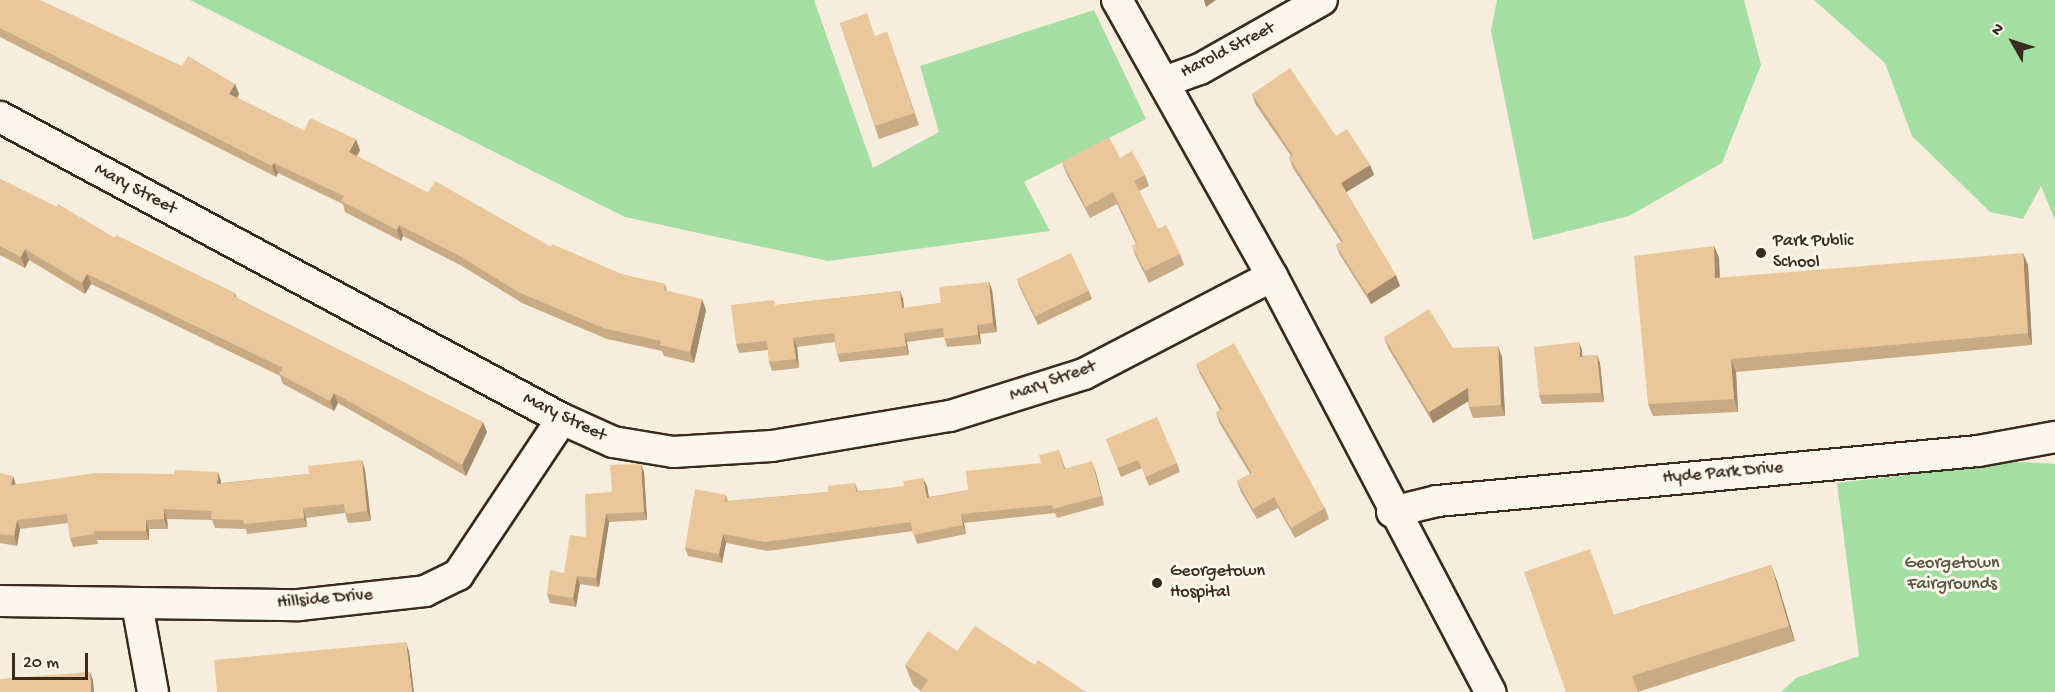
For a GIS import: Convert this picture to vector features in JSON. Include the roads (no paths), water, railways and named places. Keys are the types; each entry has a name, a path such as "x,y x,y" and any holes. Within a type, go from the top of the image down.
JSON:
{"street":[{"path":"1117,0 1272,276 1392,512 1490,692"},
{"name":"Harold Street","path":"1164,82 1200,69 1322,0"},
{"name":"Mary Street","path":"0,117 562,419 613,442 673,452 772,446 950,416 1084,374 1272,276"},
{"name":"Hillside Drive","path":"0,601 299,605 425,591 458,575 562,419"},
{"name":"Hyde Park Drive","path":"1392,512 1437,501 1978,451 2055,437"},
{"path":"137,604 153,692"}],"place":[{"name":"Park Public School","path":"1761,253"},
{"name":"Georgetown Hospital","path":"1157,583"}],"park label":[{"name":"Georgetown Fairgrounds","path":"1952,575"}]}
